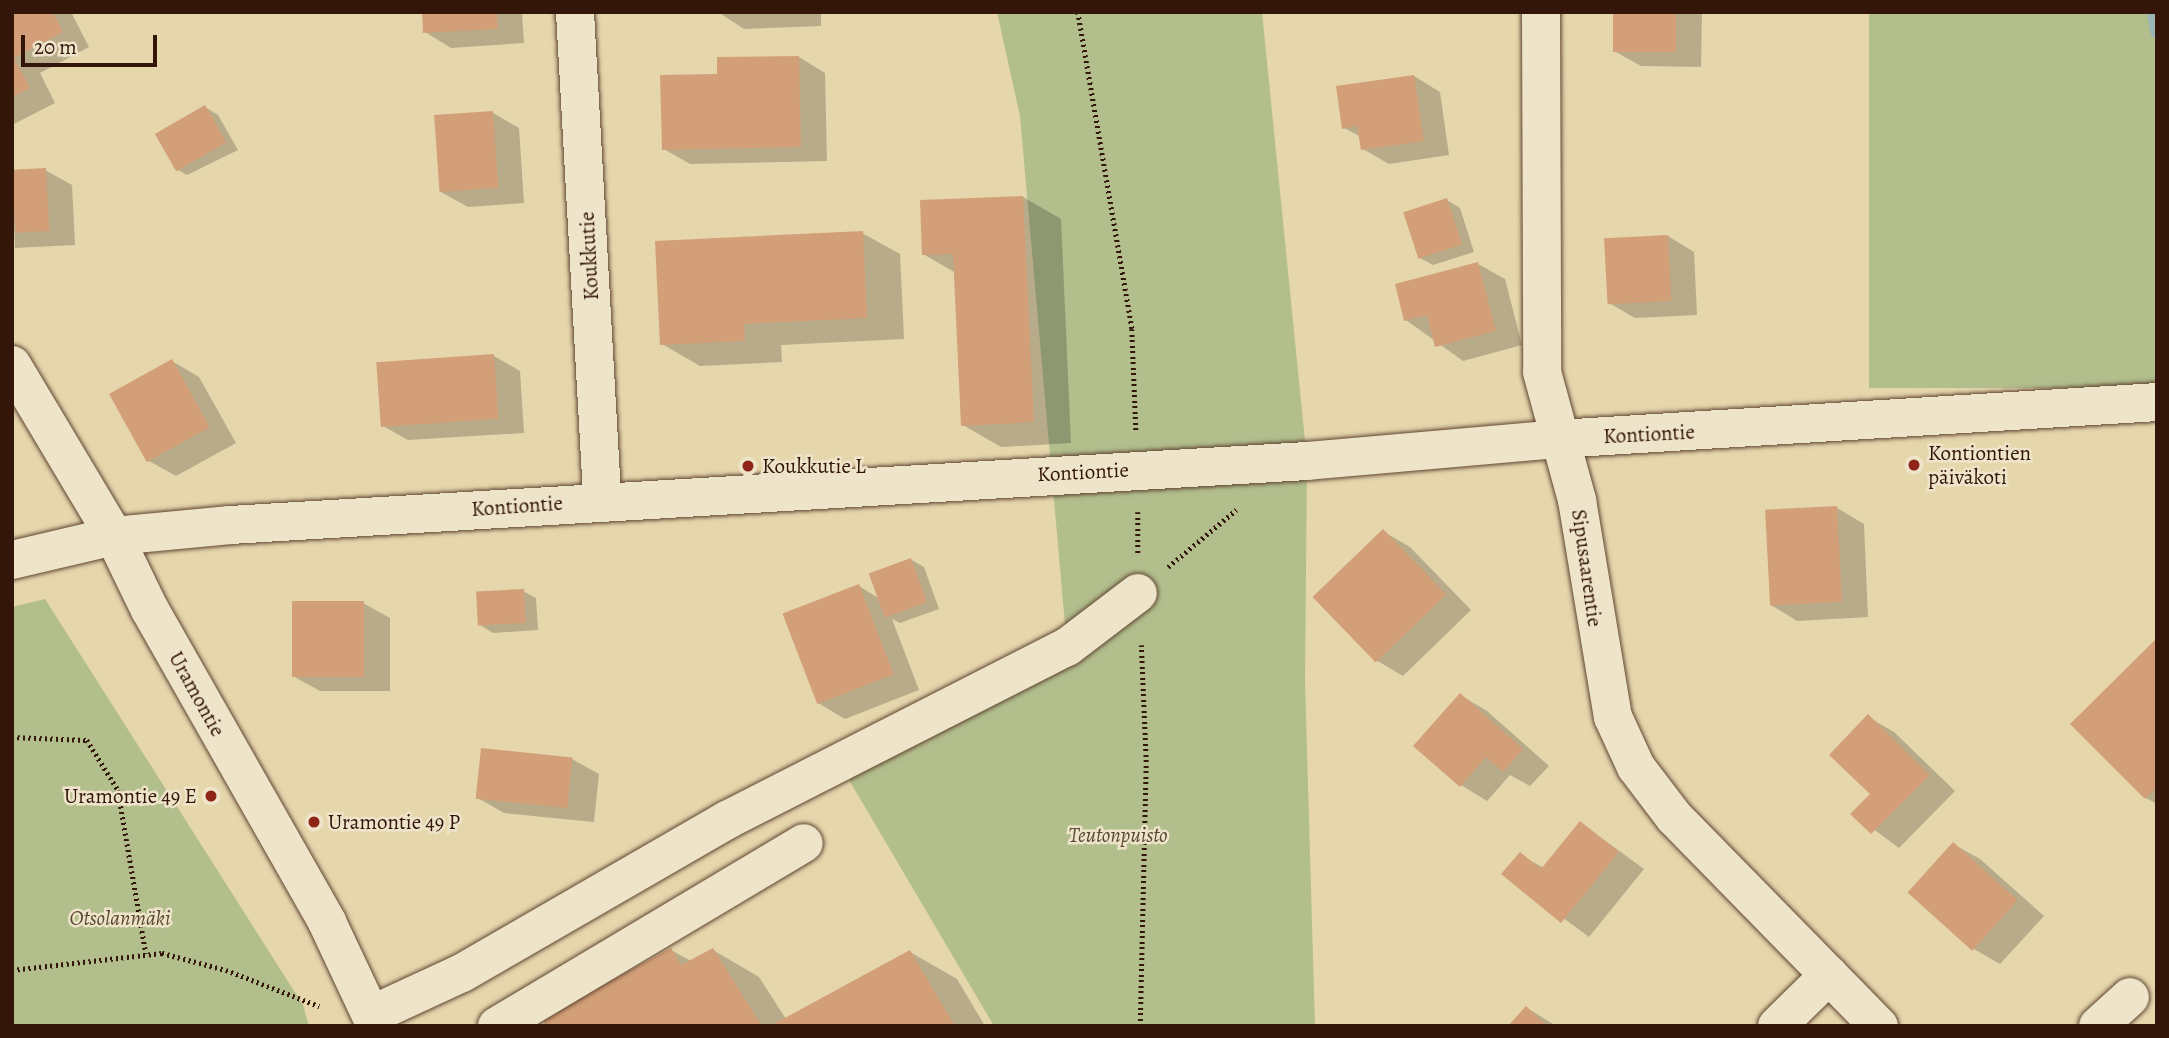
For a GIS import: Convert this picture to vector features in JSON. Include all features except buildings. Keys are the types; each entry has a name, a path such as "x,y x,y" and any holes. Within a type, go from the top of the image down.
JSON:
{"street":[{"name":"Koukkutie","path":"575,12 602,500"},
{"name":"Sipusaarentie","path":"1541,12 1542,372 1558,439 1577,500 1613,718 1636,767 1674,817 1879,1026"},
{"name":"Uramontie","path":"12,365 114,536 150,610 327,922 373,1021"},
{"name":"Kontiontie","path":"12,560 114,536 602,500 1307,461 1558,439 2157,402"},
{"path":"373,1021 462,973 727,820 1067,647 1138,593"},
{"path":"497,1026 804,843"},
{"path":"1777,1026 1829,975"},
{"path":"2098,1026 2130,997"}],"path":[{"path":"1138,593 1245,503"},
{"path":"12,737 87,740 118,790 146,954"},
{"path":"12,970 162,953 226,970 322,1008"}],"green space":[{"name":"Teutonpuisto","path":"997,12 1262,12 1307,461 1305,682 1315,1026 994,1026 839,763 1067,647 1020,116"},
{"path":"1869,12 2157,12 2157,388 1869,388"},
{"name":"Otsolanmäki","path":"45,599 303,1005 309,1026 12,1026 12,607"}],"waterway":[{"path":"2154,12 2157,32"}],"place":[{"name":"Kontiontien päiväkoti","path":"1914,465"},
{"name":"Koukkutie L","path":"748,466"},
{"name":"Uramontie 49 E","path":"211,796"},
{"name":"Uramontie 49 P","path":"314,822"}]}
